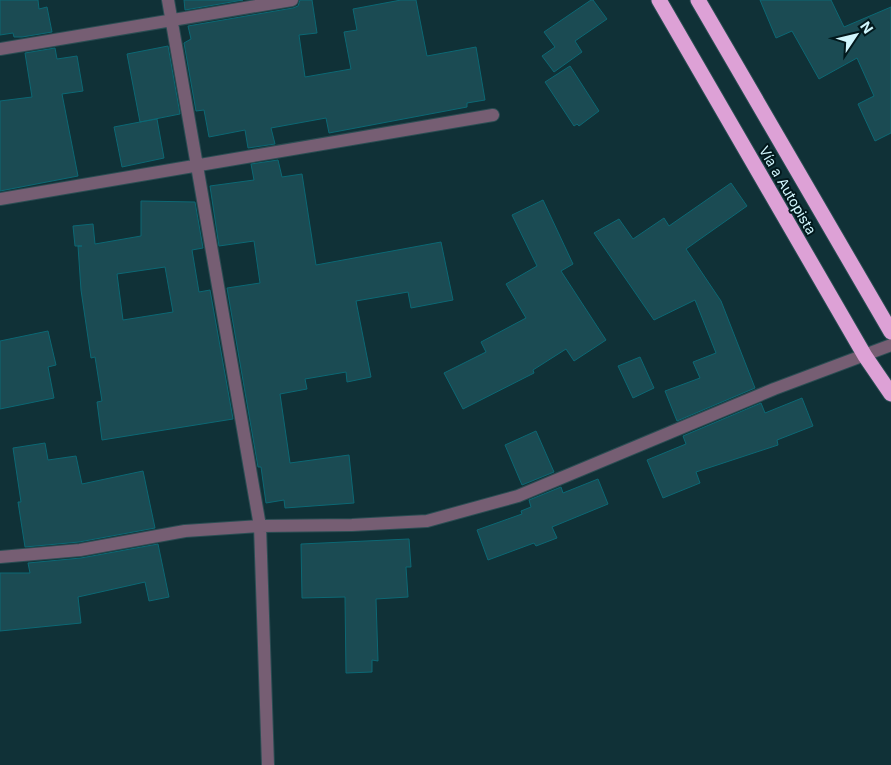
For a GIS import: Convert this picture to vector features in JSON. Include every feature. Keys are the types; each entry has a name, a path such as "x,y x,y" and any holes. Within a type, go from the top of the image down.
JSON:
{"highway":[{"name":"Vía a Autopista","path":"659,0 865,356 891,394"},
{"name":"Vía a Autopista","path":"698,0 891,332"}],"street":[{"path":"168,0 260,526 268,765"},
{"path":"0,49 292,0"},
{"path":"0,199 493,115"},
{"path":"0,557 80,550 185,531 260,526 352,525 427,521 518,496 774,389 891,345"}],"building":[{"path":"0,0 38,0 39,9 47,7 52,32 22,37 14,37 13,33 0,35"},
{"path":"184,0 243,0 185,10"},
{"path":"300,0 312,0 317,33 299,35 305,77 351,69 344,32 357,30 353,9 401,0 416,0 427,56 476,47 485,100 467,103 467,107 329,133 326,118 271,128 275,144 248,148 245,130 209,137 204,110 196,111 184,43 191,39 188,26 293,8 298,6"},
{"path":"593,0 607,19 575,41 582,52 554,72 542,56 555,47 544,32"},
{"path":"760,0 831,0 844,27 891,7 891,133 875,141 858,104 874,96 857,58 819,79 792,31 776,38"},
{"path":"168,46 180,114 140,122 127,54"},
{"path":"55,48 57,59 77,56 83,91 62,94 78,176 0,191 0,101 32,97 25,53"},
{"path":"570,66 599,111 579,126 577,124 574,126 545,82"},
{"path":"157,119 164,158 122,167 114,127"},
{"path":"278,160 282,177 302,174 316,265 441,242 453,300 411,308 408,292 356,301 371,377 347,382 346,372 305,379 307,389 280,394 290,463 349,455 354,503 285,508 284,500 266,503 261,467 258,467 227,288 260,283 254,241 219,246 210,186 254,180 251,164"},
{"path":"731,183 747,206 686,249 721,301 755,388 677,421 665,391 700,378 693,362 716,353 695,300 654,320 594,233 619,219 633,239 664,218 669,226"},
{"path":"543,200 573,264 561,271 606,340 574,361 566,349 533,370 534,373 463,409 444,373 486,352 481,342 526,318 506,284 537,266 512,215"},
{"path":"141,201 195,202 203,248 192,250 199,292 210,290 233,419 102,440 97,402 102,401 95,357 91,358 81,290 78,246 75,246 73,226 93,224 95,244 141,236","holes":["165,267 173,312 123,320 117,274"]},
{"path":"48,331 56,365 48,367 54,398 0,409 0,341"},
{"path":"640,357 654,388 633,398 618,366"},
{"path":"802,398 813,426 777,440 778,445 696,472 700,483 663,498 647,460 686,444 683,436 761,403 765,413"},
{"path":"536,431 554,472 522,485 505,445"},
{"path":"45,443 48,460 76,456 82,484 143,471 155,528 79,542 25,547 18,502 21,502 13,448"},
{"path":"598,479 608,504 552,527 557,538 536,546 534,543 488,560 477,530 522,514 521,511 531,507 529,500 561,487 563,493"},
{"path":"409,539 411,567 406,567 408,597 376,599 378,661 372,660 372,672 346,673 345,597 302,598 301,544"},
{"path":"158,544 169,597 149,601 145,582 78,597 81,623 0,631 0,573 30,573 28,563 81,558"}]}
